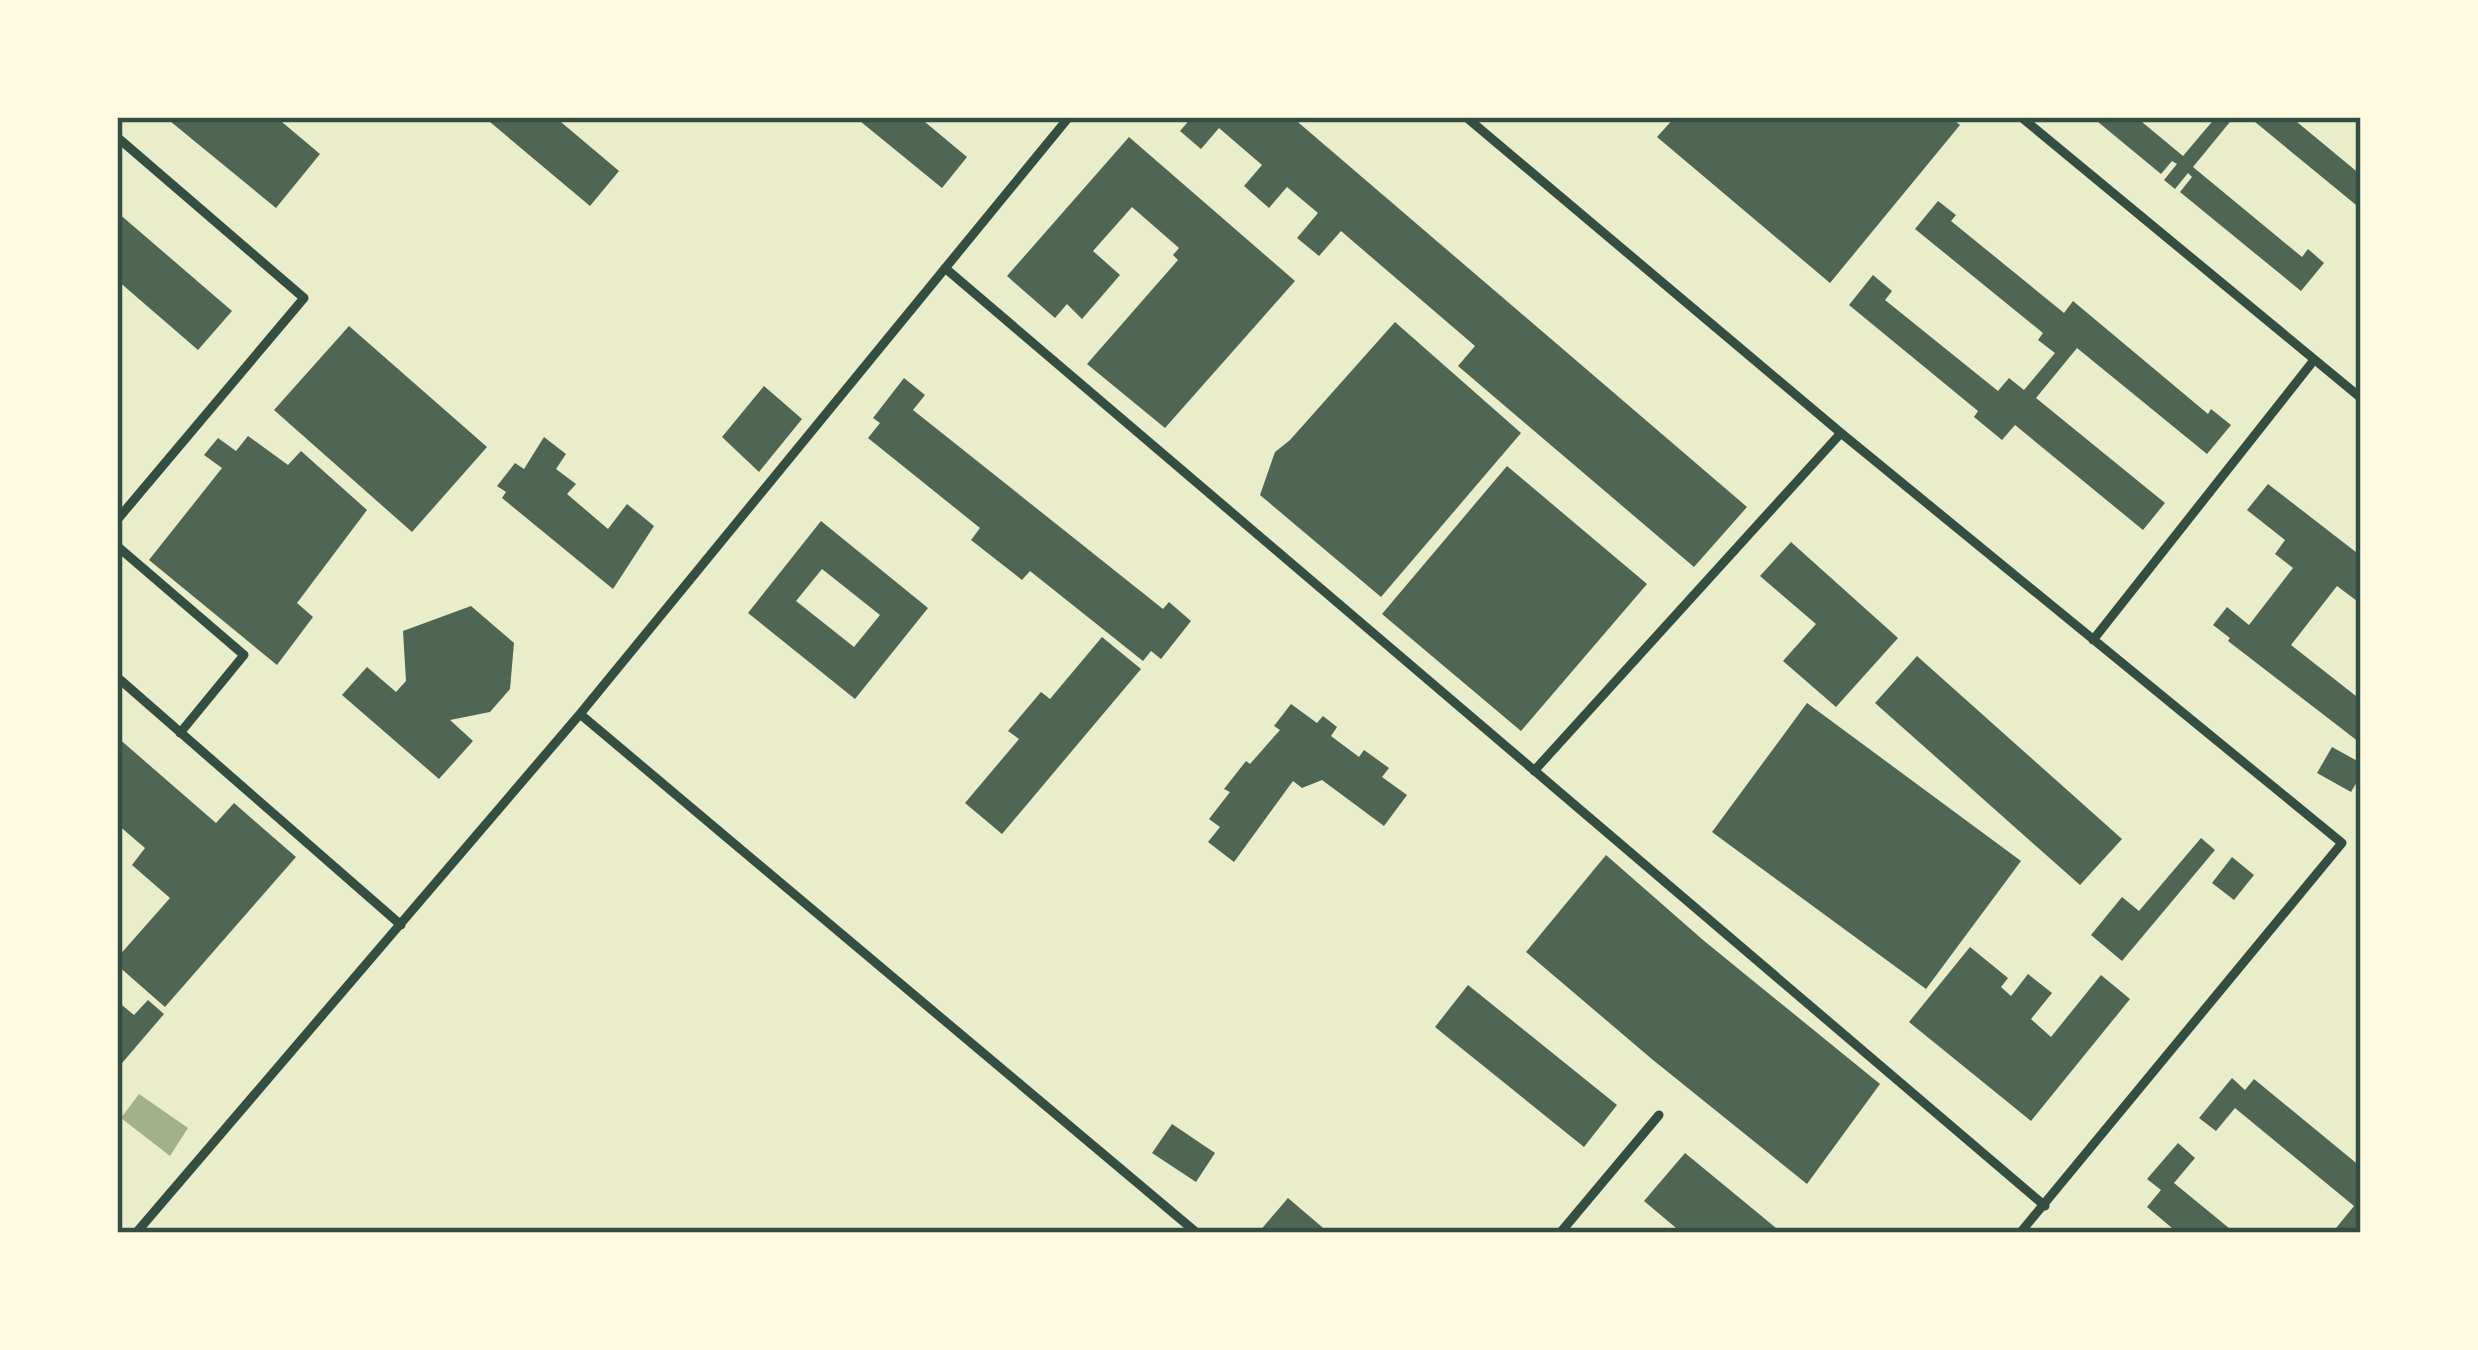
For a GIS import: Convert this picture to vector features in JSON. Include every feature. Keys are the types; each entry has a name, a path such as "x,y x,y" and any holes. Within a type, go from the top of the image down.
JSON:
{"lane":[{"path":"1466,117 1841,433 2342,843 2020,1233"},
{"path":"2021,117 2361,398"},
{"path":"136,1233 580,714 1065,119"},
{"path":"117,137 304,298 117,520"},
{"path":"945,268 2045,1206"},
{"path":"2093,640 2314,360"},
{"path":"1534,771 1841,433"},
{"path":"117,546 244,655 181,733"},
{"path":"117,677 401,925"},
{"path":"580,714 1197,1233"},
{"path":"1560,1233 1659,1115"}],"shaded area":[{"path":"139,1094 188,1128 170,1156 121,1118"}],"building":[{"path":"165,117 276,117 320,154 276,208"},
{"path":"484,117 555,117 619,171 590,206"},
{"path":"855,117 919,117 967,157 942,188"},
{"path":"1192,117 1292,117 1747,507 1694,567 1458,366 1475,346 1341,231 1319,256 1297,238 1318,213 1287,187 1269,208 1244,186 1262,165 1219,128 1201,149 1180,131"},
{"path":"1675,117 1950,117 1960,125 1830,283 1657,137"},
{"path":"2092,117 2136,117 2183,156 2216,117 2234,117 2193,167 2302,257 2308,249 2324,263 2301,291 2180,192 2192,177 2188,173 2175,189 2164,180 2177,164 2172,161 2161,174"},
{"path":"2249,117 2291,117 2361,175 2361,209"},
{"path":"1129,137 1295,281 1165,428 1087,364 1178,260 1173,255 1179,248 1132,207 1093,251 1120,275 1082,319 1067,304 1055,318 1007,276"},
{"path":"1938,201 1956,215 1951,221 2064,313 2073,301 2208,414 2211,409 2231,425 2207,454 2077,348 2036,398 2165,503 2143,530 2015,425 2002,440 1974,417 1978,411 1849,305 1873,275 1892,291 1885,300 1998,391 2009,378 2024,390 2055,353 2038,340 2043,333 1915,229"},
{"path":"117,212 232,311 198,350 117,280"},
{"path":"1395,322 1521,433 1381,597 1260,495 1275,452"},
{"path":"349,326 487,447 412,532 274,410"},
{"path":"904,378 925,395 913,410 1163,609 1169,602 1191,621 1161,659 1151,651 1143,661 1030,571 1022,580 971,540 980,528 868,438 880,423 873,418"},
{"path":"764,386 802,419 759,472 722,437"},
{"path":"248,436 288,465 301,451 367,510 297,603 313,617 277,665 149,560 222,468 204,455 218,438 236,451"},
{"path":"544,437 566,454 556,469 576,484 567,494 608,529 627,504 654,526 613,589 502,498 506,492 497,486 515,463 524,469"},
{"path":"1507,466 1647,584 1521,731 1382,614"},
{"path":"2268,484 2361,556 2361,604 2337,586 2291,645 2361,700 2359,742 2213,625 2227,607 2249,625 2293,568 2275,554 2285,540 2247,510"},
{"path":"821,521 928,608 855,699 748,613","holes":["822,569 880,615 854,647 796,601"]},
{"path":"1791,542 1898,638 1836,707 1783,661 1816,624 1760,576"},
{"path":"471,606 514,643 510,689 490,712 450,720 473,741 439,779 342,695 367,667 396,692 406,681 403,631"},
{"path":"1102,637 1141,669 1002,834 965,803 1019,739 1008,731 1041,692 1050,699"},
{"path":"1917,656 2122,839 2080,885 1875,703"},
{"path":"1807,703 2021,861 1926,989 1712,832"},
{"path":"1291,704 1317,723 1323,716 1337,727 1331,736 1359,757 1364,750 1389,768 1382,777 1407,795 1384,826 1322,780 1302,788 1293,781 1234,862 1208,842 1220,827 1209,819 1246,761 1250,764 1280,730 1274,726"},
{"path":"117,737 216,823 234,803 296,857 165,1007 117,965 117,958 170,898 132,865 145,848 117,824"},
{"path":"2332,747 2361,763 2361,775 2351,792 2317,773"},
{"path":"2201,838 2215,850 2122,961 2091,935 2122,897 2139,911"},
{"path":"1606,855 1880,1084 1807,1184 1526,952"},
{"path":"2232,857 2254,875 2234,900 2212,883"},
{"path":"1970,947 2008,978 2001,987 2011,996 2028,974 2052,993 2031,1019 2051,1037 2101,975 2130,999 2031,1121 1909,1022"},
{"path":"1468,985 1617,1105 1584,1147 1435,1027"},
{"path":"148,1000 164,1014 117,1069 117,1001 134,1015"},
{"path":"2232,1078 2245,1090 2254,1079 2361,1167 2361,1233 2332,1233 2354,1206 2235,1108 2216,1131 2199,1118"},
{"path":"1172,1124 1215,1153 1196,1182 1152,1153"},
{"path":"2178,1143 2195,1158 2174,1183 2235,1233 2178,1233 2147,1207 2161,1190 2147,1179"},
{"path":"1685,1153 1782,1233 1682,1233 1644,1201"},
{"path":"1288,1198 1329,1233 1258,1233"}]}
